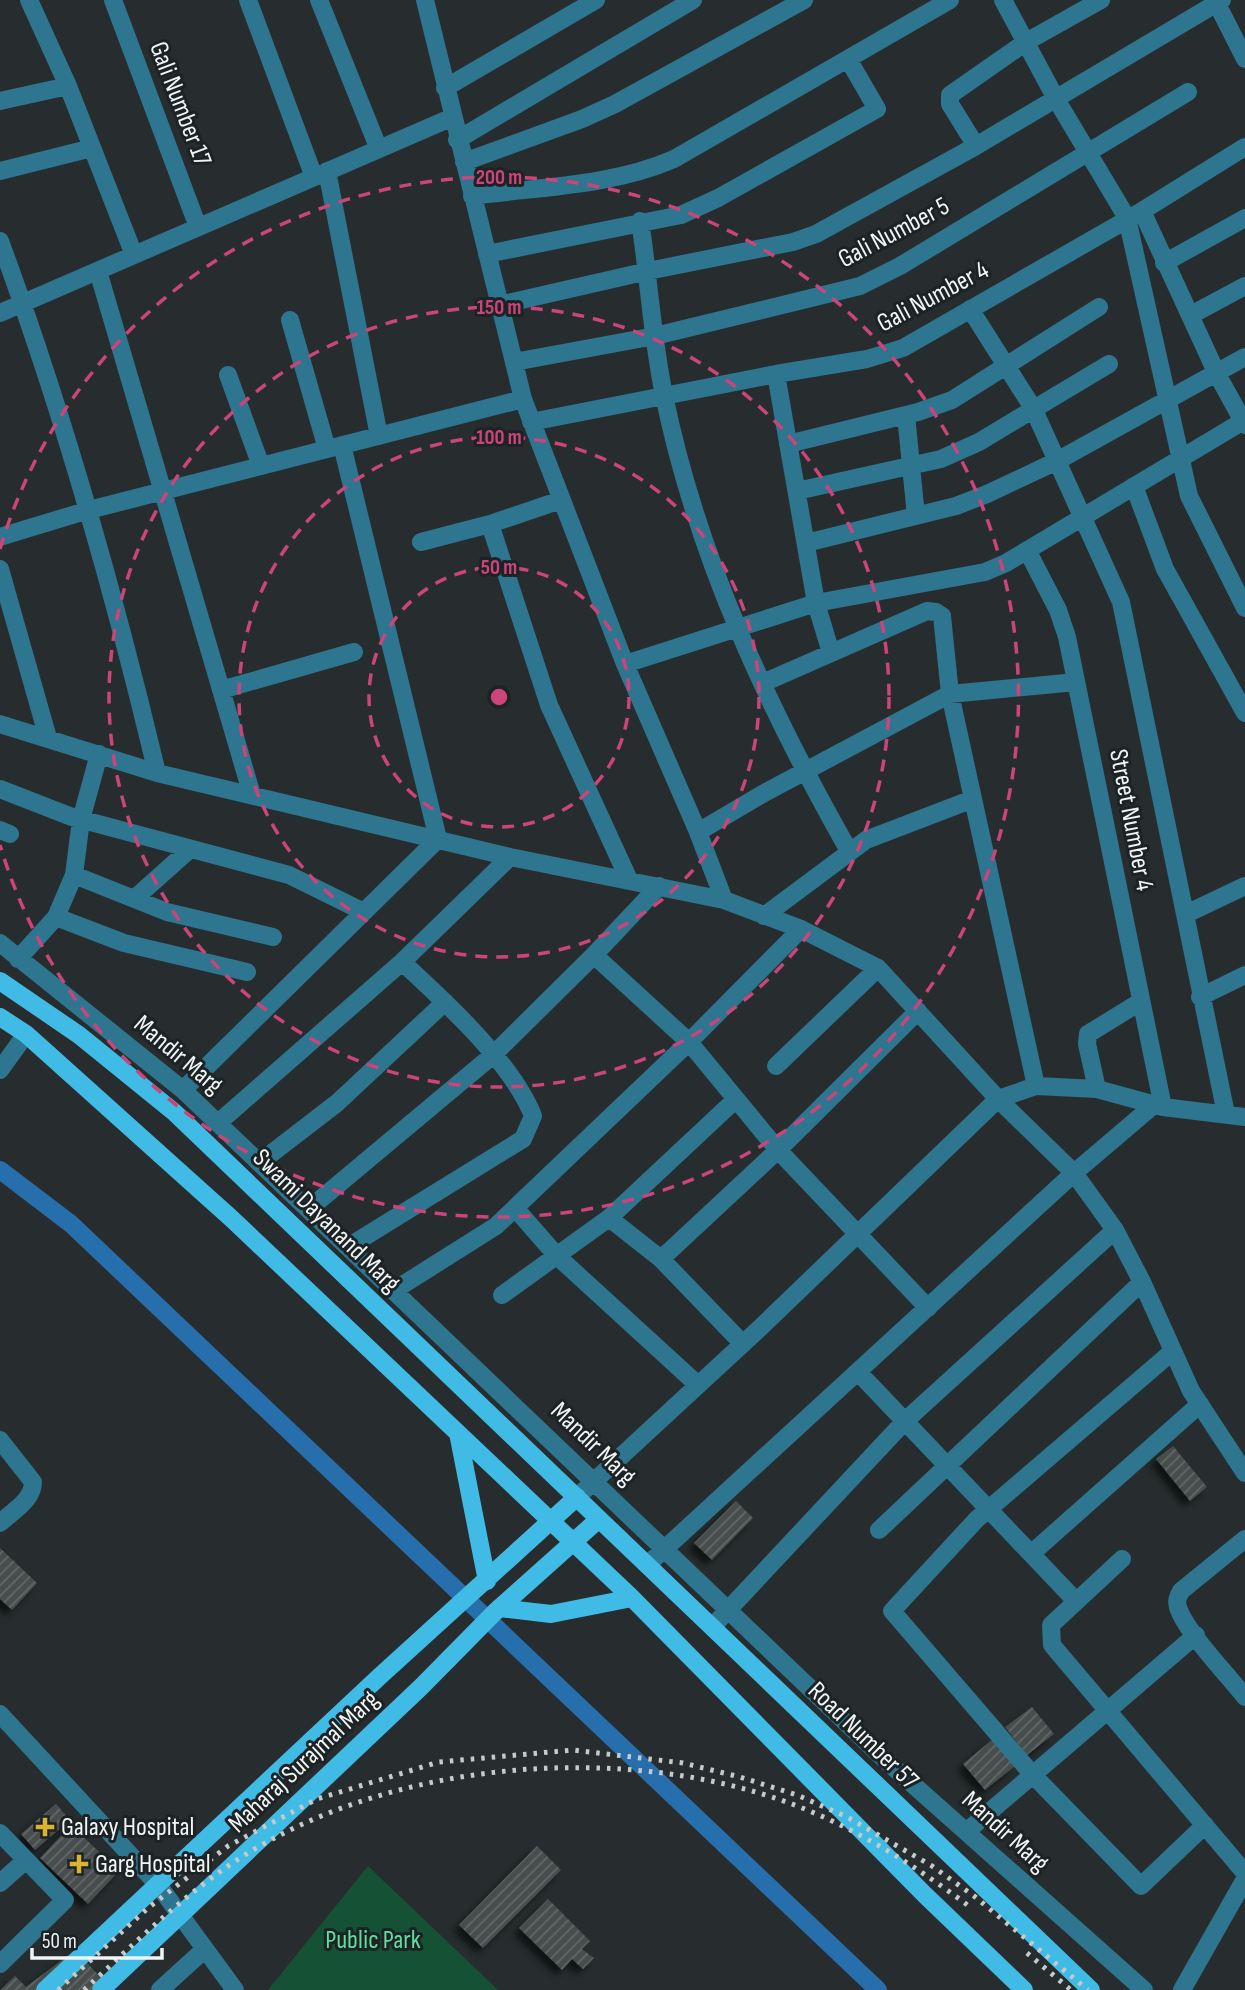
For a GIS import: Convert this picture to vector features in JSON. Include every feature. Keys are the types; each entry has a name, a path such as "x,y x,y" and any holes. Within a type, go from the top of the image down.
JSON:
{"main road":[{"name":"Swami Dayanand Marg","path":"0,981 79,1035 174,1112 600,1519"},
{"path":"0,1017 26,1034 232,1219 551,1521 632,1598 925,1895 1024,1990"},
{"path":"458,1433 487,1581"},
{"name":"Maharaj Surajmal Marg","path":"45,1990 379,1677 577,1497"},
{"name":"Maharaj Surajmal Marg","path":"101,1990 421,1687 497,1610 600,1519"},
{"name":"Road Number 57","path":"600,1519 1091,1990"},
{"path":"497,1610 551,1614 632,1598"}],"street":[{"path":"29,0 68,86 134,255"},
{"name":"Gali Number 17","path":"113,0 198,227"},
{"path":"248,0 321,174 379,436"},
{"path":"319,0 379,147"},
{"path":"425,0 457,140 523,399 625,664 698,832 724,900"},
{"path":"445,88 596,0"},
{"path":"457,140 693,0"},
{"path":"464,162 582,120 804,0"},
{"path":"472,196 636,174 653,168 950,0"},
{"path":"625,664 816,603 985,572 1244,422 1217,374 1164,263 1134,214 1087,151 1003,0"},
{"path":"976,146 950,104 950,95 1026,42 1101,0"},
{"path":"499,305 793,242 816,234 976,146 1218,1 1245,59"},
{"path":"487,254 640,221 681,215 718,198 877,109 848,59"},
{"path":"0,101 68,86"},
{"name":"Gali Number 5","path":"513,362 655,336 860,286 900,266 1188,92"},
{"path":"0,313 453,117"},
{"name":"Gali Number 4","path":"531,422 776,373 867,359 903,348 1245,147"},
{"path":"0,171 92,148"},
{"path":"1134,214 1178,459 1189,496 1245,608"},
{"path":"1164,263 1245,218"},
{"path":"640,221 664,396 704,544 762,683 804,771 849,851"},
{"path":"0,241 23,303 89,510 123,631 157,773"},
{"path":"98,271 252,795"},
{"path":"1191,315 1245,286"},
{"path":"788,444 906,415 952,400 1099,307"},
{"path":"970,309 1033,408 1109,570 1128,631 1186,914 1200,997 1226,1114"},
{"path":"290,320 334,447 438,839"},
{"path":"806,543 970,501 1057,461 1245,357"},
{"path":"797,491 911,466 959,452 1109,364"},
{"path":"776,373 816,603 831,653"},
{"path":"228,375 261,466"},
{"path":"0,537 89,510 523,399"},
{"path":"906,415 916,516"},
{"path":"1134,486 1165,569 1245,713"},
{"path":"421,541 490,524 561,500"},
{"path":"490,524 549,705 629,880"},
{"name":"Street Number 4","path":"1027,550 1058,610 1076,681 1159,1105"},
{"path":"0,569 48,738"},
{"path":"762,683 927,611 936,612 944,620 950,694 1036,1086"},
{"path":"221,690 354,652"},
{"path":"698,832 804,771 950,694 1076,681"},
{"path":"0,724 157,773 510,857 724,900 801,929 878,968 998,1099 1074,1173 1115,1230 1200,1404 1245,1473"},
{"path":"18,959 56,917 74,875 81,820 99,754"},
{"path":"0,789 81,820 289,875 364,912"},
{"path":"764,916 849,851 883,832 973,799"},
{"path":"183,1090 438,839"},
{"path":"134,898 190,849"},
{"path":"218,1123 402,962 510,857"},
{"path":"74,875 167,912 273,937"},
{"path":"310,1208 493,1055 659,886"},
{"path":"1186,914 1245,886"},
{"path":"56,917 124,943 247,972"},
{"path":"393,1291 466,1246 515,1208 690,1042 801,929"},
{"name":"Mandir Marg","path":"0,943 183,1090 310,1208 393,1291 882,1758 1144,1990"},
{"path":"594,955 690,1042 734,1101 928,1308"},
{"path":"348,1247 523,1139 531,1127 533,1115 529,1104 493,1055 445,1002 402,962"},
{"path":"776,1066 878,968"},
{"path":"1200,997 1245,975"},
{"path":"259,1163 337,1103 445,1002"},
{"path":"1097,1089 1087,1044 1088,1034 1140,1002"},
{"path":"661,1259 778,1150 918,1012"},
{"path":"3,1066 26,1034"},
{"path":"577,1497 743,1344 998,1099 1036,1086 1097,1089 1159,1105 1245,1117"},
{"path":"502,1295 609,1218 734,1101"},
{"path":"647,1565 1074,1173 1159,1105"},
{"path":"515,1208 557,1256 698,1385"},
{"path":"609,1218 661,1259 743,1344"},
{"path":"713,1626 905,1421 1115,1230"},
{"path":"878,1530 1142,1282"},
{"path":"1172,1350 990,1508 892,1611 1032,1775 1141,1886 1205,1825"},
{"path":"858,1372 1075,1600"},
{"path":"1032,1553 1200,1404"},
{"path":"0,1440 33,1482 33,1490 26,1500 0,1523"},
{"path":"1245,1539 1181,1591 1177,1600 1178,1609 1196,1635 1245,1697"},
{"path":"1122,1559 1051,1625 1052,1645 1245,1872"},
{"path":"965,1832 1196,1635"},
{"path":"0,1714 159,1886 234,1990"},
{"path":"0,1833 65,1900 0,1964"},
{"path":"0,1883 26,1860"},
{"path":"1182,1990 1245,1879"},
{"path":"160,1990 205,1949"}],"green space":[{"name":"Public Park","path":"368,1866 498,1990 268,1990"}],"building":[{"path":"1173,1446 1207,1487 1190,1501 1156,1459"},
{"path":"736,1501 753,1518 712,1560 694,1543"},
{"path":"0,1548 37,1583 12,1610 0,1599"},
{"path":"1032,1707 1054,1734 1027,1755 1005,1727"},
{"path":"993,1739 1015,1766 985,1790 963,1764"},
{"name":"Galaxy Hospital","path":"56,1804 70,1820 35,1850 21,1834"},
{"name":"Garg Hospital","path":"71,1825 119,1871 88,1904 40,1858"},
{"path":"537,1846 561,1870 483,1948 459,1925"},
{"path":"548,1899 590,1941 582,1949 594,1958 583,1969 572,1959 562,1970 519,1928"},
{"path":"75,1950 102,1979 91,1990 0,1990 15,1976 26,1987"}],"waterway":[{"path":"0,1170 71,1224 878,1990"}],"railway":[{"path":"58,1990 148,1908 228,1846 317,1799 439,1762 573,1750 683,1763 797,1795 847,1817 932,1866 974,1896 1088,1990"},
{"path":"84,1990 158,1922 216,1874 298,1826 364,1800 435,1782 508,1771 582,1768 655,1772 726,1784 792,1804 839,1824 907,1863 970,1907"},
{"path":"1027,1953 1071,1990"}],"place":[{"name":"Galaxy Hospital","path":"45,1827"},
{"name":"Garg Hospital","path":"79,1864"}]}
